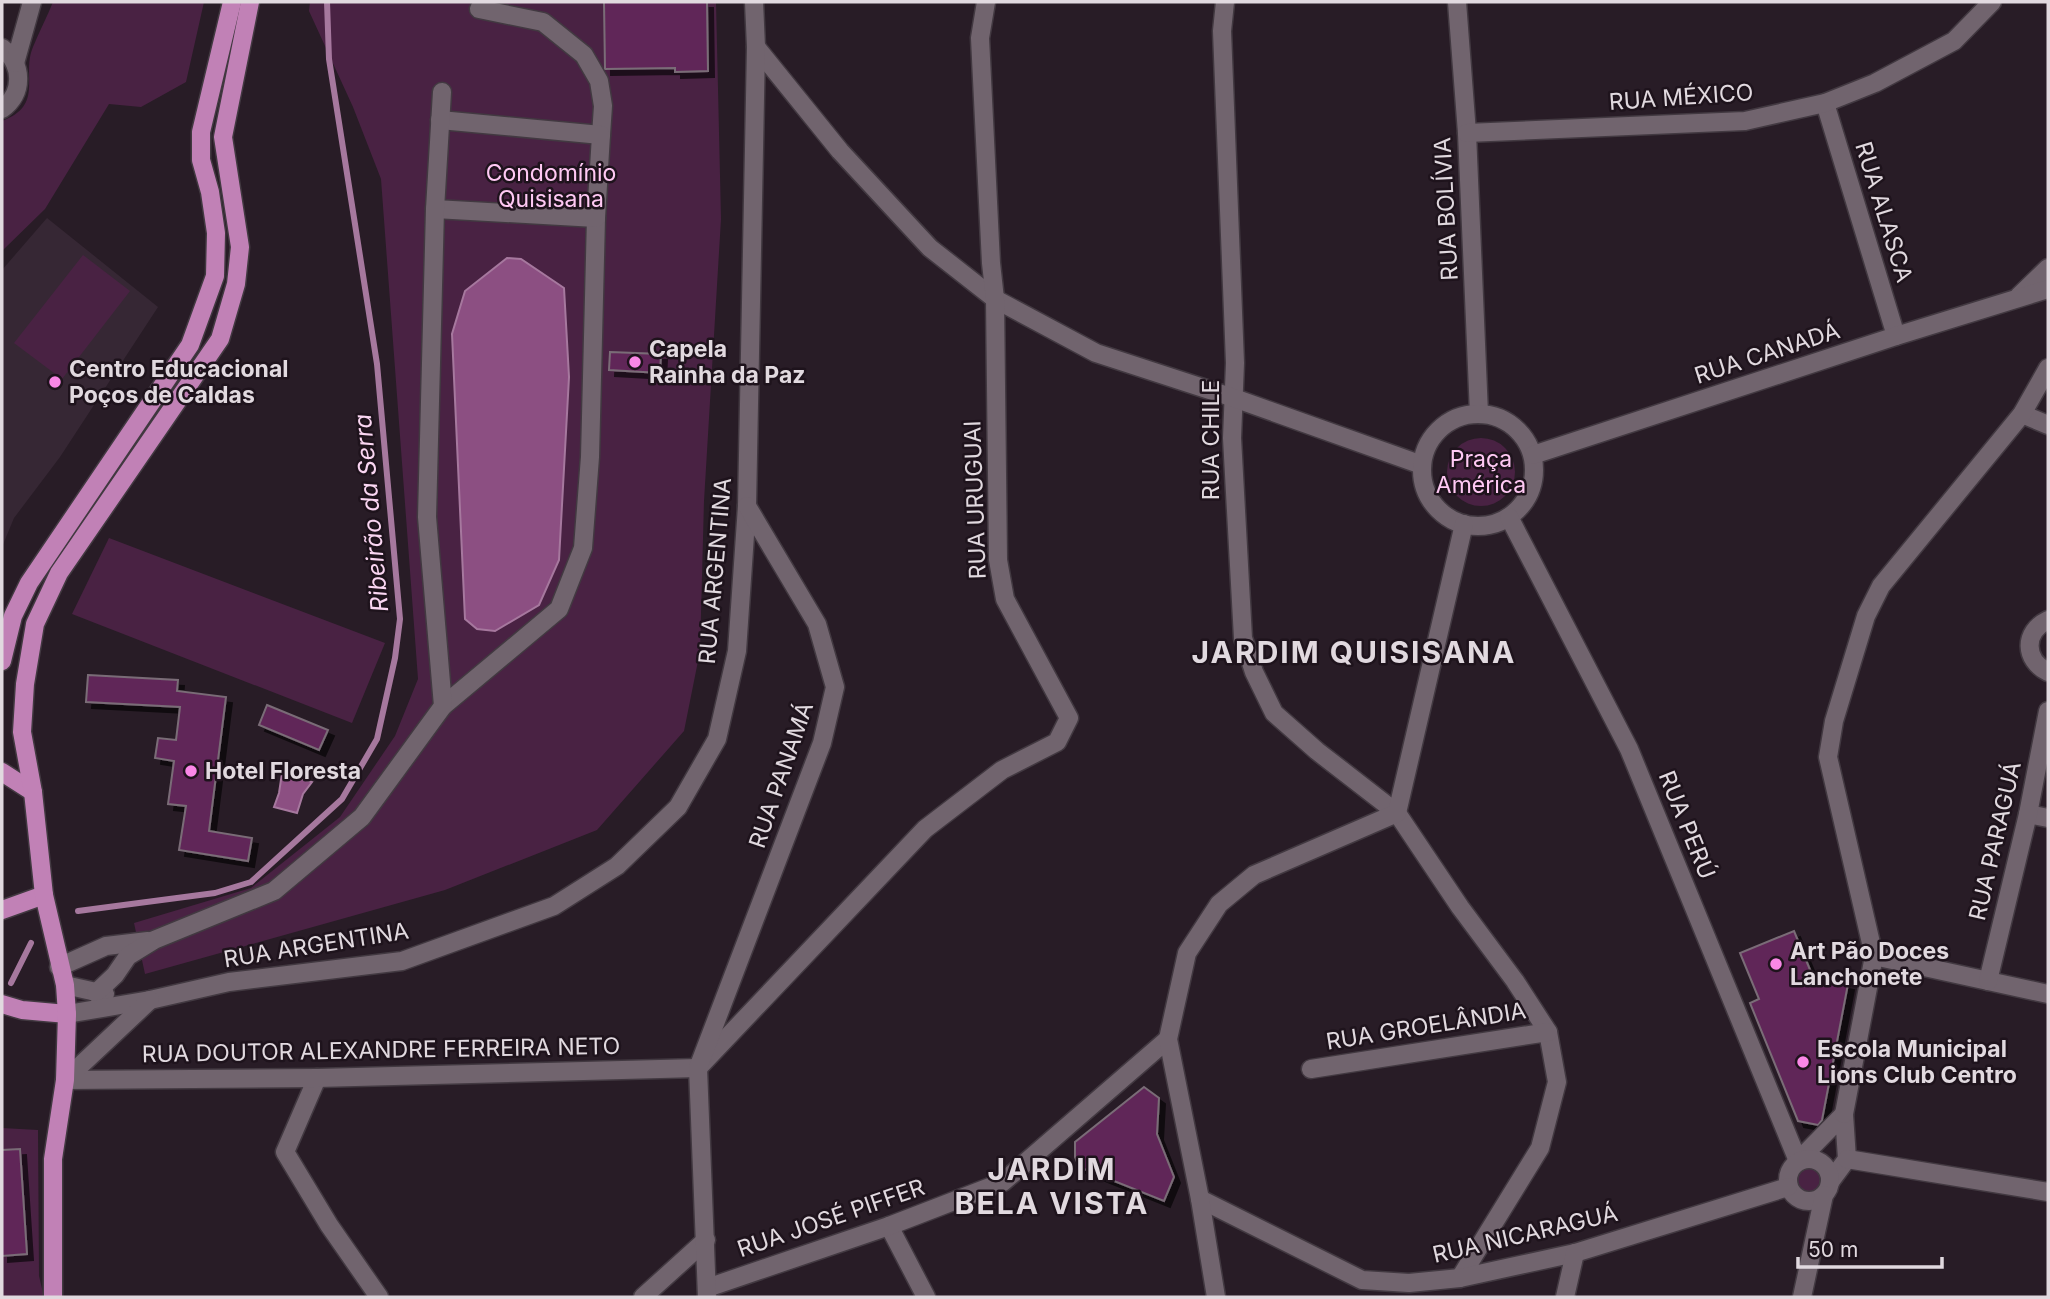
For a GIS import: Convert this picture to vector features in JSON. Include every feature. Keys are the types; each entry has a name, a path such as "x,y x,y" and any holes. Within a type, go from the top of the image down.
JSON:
{"main road":[{"path":"2,659 13,616 29,583 190,345 206,304 215,276 216,233 210,192 201,160 201,132 232,2"},
{"path":"53,1297 53,1159 65,1080 67,1014 65,985 44,895 33,792 22,732 25,684 35,624 59,573 220,339 236,285 240,247 223,137 250,2"},
{"path":"2,772 33,792"},
{"path":"2,910 44,895"},
{"path":"2,1004 22,1010 67,1014"}],"street":[{"path":"15,63 32,2"},
{"name":"RUA ARGENTINA","path":"67,1014 150,1000 229,982 402,961 554,906 617,866 678,807 718,739 737,651 747,506 756,47 754,2"},
{"name":"RUA URUGUAI","path":"698,1068 925,829 1002,770 1057,742 1069,718 1005,599 998,560 995,299 980,38 986,2"},
{"name":"RUA CHILE","path":"1225,2 1222,31 1236,362 1232,438 1243,638 1254,672 1274,713 1317,751 1397,813 1460,907 1516,981 1548,1032"},
{"name":"RUA BOLÍVIA","path":"1457,2 1467,133 1479,414"},
{"name":"RUA MÉXICO","path":"1467,133 1745,121 1825,103 1875,83 1954,41 1992,2"},
{"path":"96,993 115,975 128,956 155,940 274,891 362,817 443,706 559,609 583,548 593,375 596,218 603,106 599,81 584,55 543,22 479,9"},
{"path":"756,47 840,151 930,248 995,299 1096,353 1234,398 1422,465"},
{"path":"2,48 15,63 19,74 14,97 2,109"},
{"path":"442,93 435,209 427,517 443,706"},
{"name":"RUA ALASCA","path":"1825,103 1896,336"},
{"path":"440,120 601,135"},
{"path":"435,209 596,218"},
{"path":"2016,299 2048,268"},
{"name":"RUA CANADÁ","path":"1533,455 2048,289"},
{"path":"1844,1114 1788,1172 1788,1187 1801,1200 1813,1201 1827,1188 1847,1159 1844,1114 1874,956 1828,757 1834,722 1866,616 1881,586 2022,414 2048,368"},
{"path":"1479,414 1497,417 1513,426 1525,439 1533,455 1535,473 1531,490 1522,505 1509,517 1495,523 1479,526 1450,518 1433,502 1423,480 1422,465 1426,449 1441,429 1462,416 1479,414"},
{"path":"2022,414 2048,425"},
{"name":"RUA PANAMÁ","path":"698,1068 822,743 835,687 817,624 747,506"},
{"name":"RUA PERÚ","path":"1509,517 1629,749 1798,1161"},
{"path":"1216,1297 1200,1199 1168,1039 1187,953 1219,904 1254,874 1397,813 1464,524"},
{"path":"2048,620 2038,625 2029,642 2033,660 2048,672"},
{"name":"RUA PARAGUÁ","path":"1988,981 2028,814 2048,711"},
{"path":"2028,814 2048,818"},
{"path":"59,967 106,946 155,940"},
{"path":"1874,956 2048,994"},
{"name":"RUA ARGENTINA","path":"65,985 96,993 150,1000"},
{"path":"65,1080 150,1000"},
{"path":"1460,1278 1540,1148 1557,1082 1548,1032"},
{"name":"RUA GROELÂNDIA","path":"1311,1069 1548,1032"},
{"name":"RUA JOSÉ PIFFER","path":"707,1292 1003,1182 1168,1039"},
{"path":"698,1068 707,1292"},
{"name":"RUA DOUTOR ALEXANDRE FERREIRA NETO","path":"65,1080 317,1078 698,1068"},
{"path":"317,1078 285,1152 329,1225 379,1297"},
{"path":"1798,1161 1811,1158 1823,1164 1830,1175 1802,1297"},
{"path":"1847,1159 2048,1192"},
{"name":"RUA NICARAGUÁ","path":"1200,1199 1363,1280 1409,1283 1460,1278 1576,1252 1788,1187"},
{"path":"889,1226 926,1297"},
{"name":"RUA JOSÉ PIFFER","path":"643,1297 706,1240"},
{"path":"1565,1297 1576,1252"}],"shaded area":[{"name":"Centro Educacional Poços de Caldas","path":"47,218 158,307 60,457 14,518 2,547 2,270"},
{"path":"507,258 521,259 564,288 569,377 559,560 539,605 495,631 477,629 465,619 452,334 465,291"},
{"path":"282,773 312,782 303,794 297,813 274,807"}],"green space":[{"path":"53,2 204,2 186,82 141,107 109,104 45,209 2,251 2,121 23,107 28,98 30,58"},
{"name":"Condomínio Quisisana","path":"310,2 716,2 721,219 704,501 700,651 684,731 597,830 445,890 145,974 134,923 251,888 340,817 395,736 418,679 381,179 353,107 309,11"},
{"path":"83,255 130,291 62,379 14,343"},
{"name":"Praça América","path":"1474,438 1488,438 1500,443 1510,453 1515,472 1510,491 1500,501 1488,506 1474,506 1462,501 1452,491 1447,479 1447,465 1452,453 1462,443"},
{"path":"109,538 385,643 352,723 72,614"},
{"path":"2,1128 38,1130 39,1276 44,1297 2,1297"},
{"path":"1809,1166 1819,1170 1823,1180 1819,1190 1809,1194 1799,1190 1795,1180 1799,1170"}],"building":[{"path":"604,2 707,2 708,71 675,72 675,68 605,69"},
{"name":"Capela Rainha da Paz","path":"610,352 661,354 660,373 609,370"},
{"path":"88,675 178,680 177,691 226,697 209,831 252,838 248,861 179,850 186,806 168,804 174,761 155,758 158,738 176,740 180,707 86,702"},
{"path":"267,705 328,730 319,750 259,725"},
{"name":"Escola Municipal Lions Club Centro","path":"1794,931 1813,977 1848,984 1822,1120 1818,1125 1798,1121 1750,1003 1759,999 1740,953"},
{"path":"1144,1087 1159,1098 1157,1134 1174,1177 1164,1201 1079,1167 1075,1157 1075,1142"},
{"path":"20,1149 27,1254 2,1256 2,1150"}],"waterway":[{"name":"Ribeirão da Serra","path":"78,911 215,893 251,882 342,799 377,739 395,658 400,619 377,364 329,59 327,2"},
{"name":"Ribeirão da Serra","path":"11,983 31,943"}],"place":[{"name":"Capela Rainha da Paz","path":"635,362"},
{"name":"Centro Educacional Poços de Caldas","path":"55,382"},
{"name":"Hotel Floresta","path":"191,771"},
{"name":"Art Pão Doces Lanchonete","path":"1776,964"},
{"name":"Escola Municipal Lions Club Centro","path":"1803,1062"}],"district":[{"name":"JARDIM QUISISANA","path":"1354,652"},
{"name":"JARDIM BELA VISTA","path":"1052,1186"}]}
